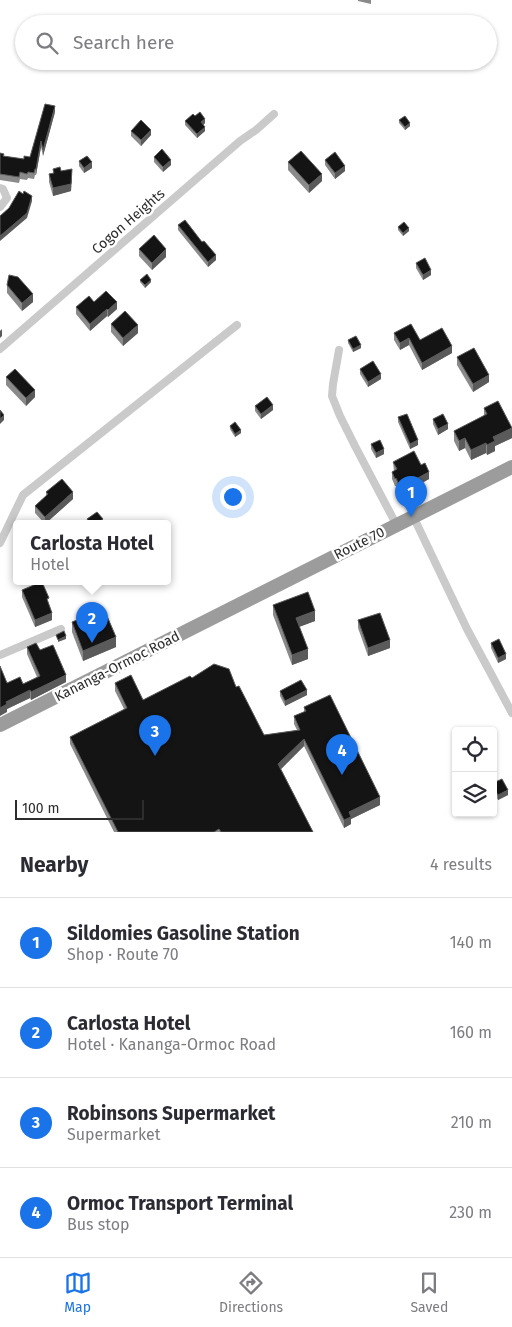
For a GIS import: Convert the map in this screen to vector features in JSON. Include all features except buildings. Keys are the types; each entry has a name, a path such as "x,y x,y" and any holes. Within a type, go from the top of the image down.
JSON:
{"highway":[{"name":"Route 70","path":"234,606 512,467"},
{"name":"Kananga-Ormoc Road","path":"0,725 234,606"}],"street":[{"name":"Cogon Heights","path":"0,349 240,141 274,114"},
{"path":"0,188 3,189 7,198 0,207"},
{"path":"0,543 23,495 237,325"},
{"path":"340,350 332,396 355,446 396,524"},
{"path":"413,516 467,629 512,714"},
{"path":"0,655 61,629"}],"place":[{"name":"Sildomies Gasoline Station","path":"411,517"},
{"name":"Carlosta Hotel","path":"92,643"},
{"name":"Robinsons Supermarket","path":"155,756"},
{"name":"Ormoc Transport Terminal","path":"342,775"}]}
